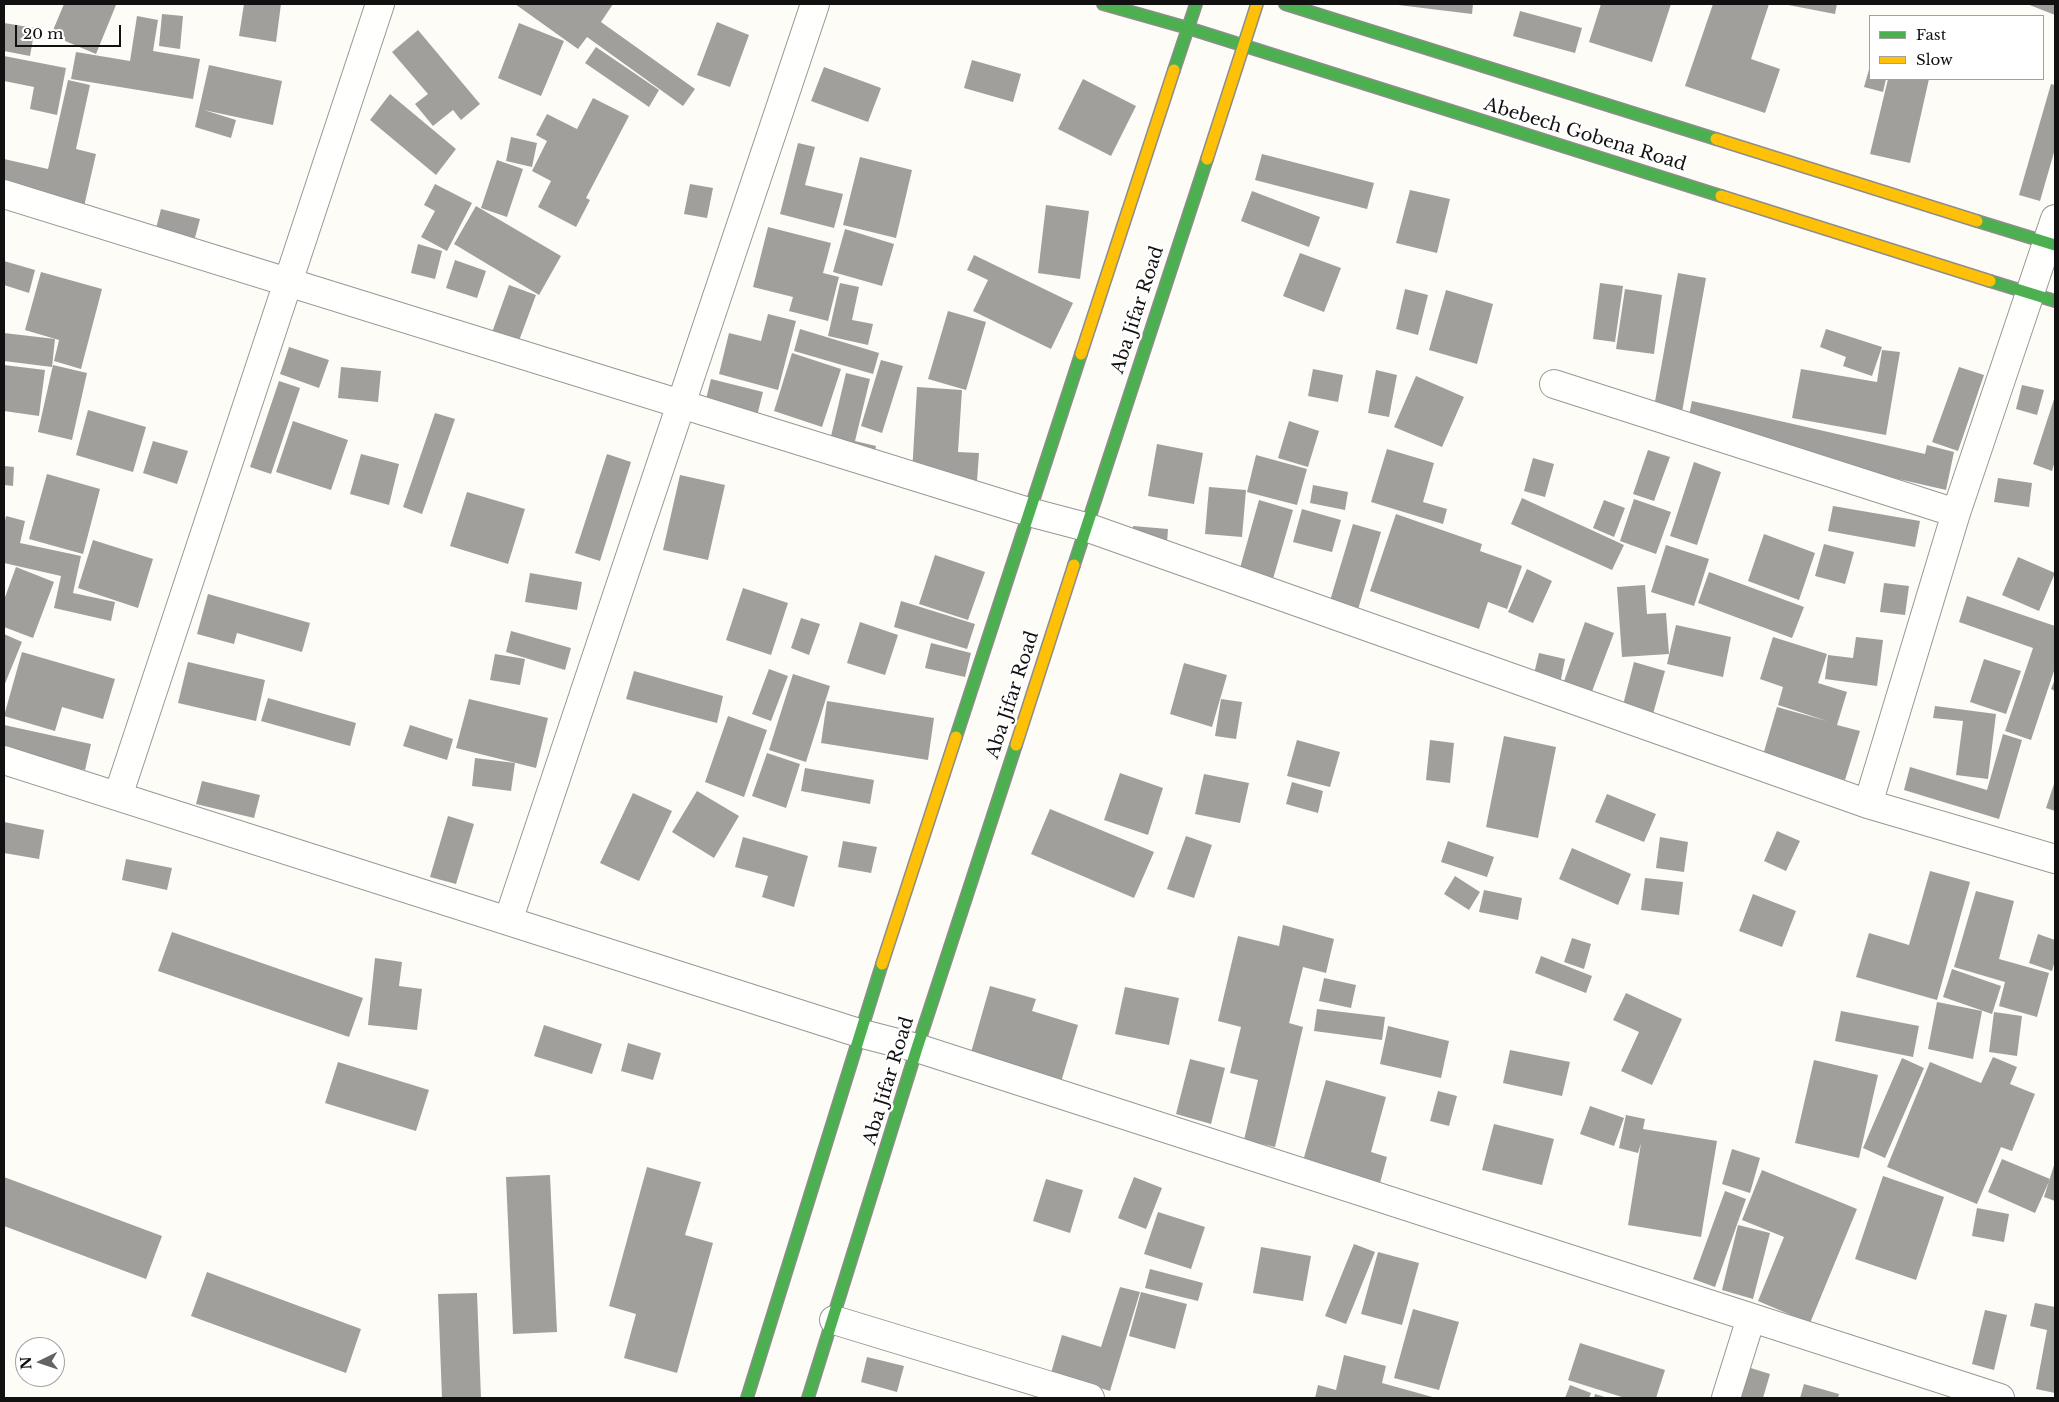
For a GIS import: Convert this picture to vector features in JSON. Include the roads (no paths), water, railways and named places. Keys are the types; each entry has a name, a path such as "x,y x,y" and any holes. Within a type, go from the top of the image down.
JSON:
{"street":[{"path":"118,796 380,4"},
{"path":"508,921 815,4"},
{"name":"Abebech Gobena Road","path":"1103,4 1188,28 2043,297"},
{"path":"747,1398 859,1033 1196,4"},
{"name":"Aba Jifar Road","path":"808,1398 834,1320 917,1048 1257,4"},
{"name":"Abebech Gobena Road","path":"1285,4 2053,235"},
{"path":"4,194 1030,512 1086,526 1868,804 2055,860"},
{"path":"1868,804 1956,513 2043,297 2053,235"},
{"path":"1554,384 1956,513"},
{"path":"4,760 859,1033 917,1048 2000,1398"},
{"path":"1726,1398 1751,1318"},
{"path":"834,1320 1090,1398"}]}
